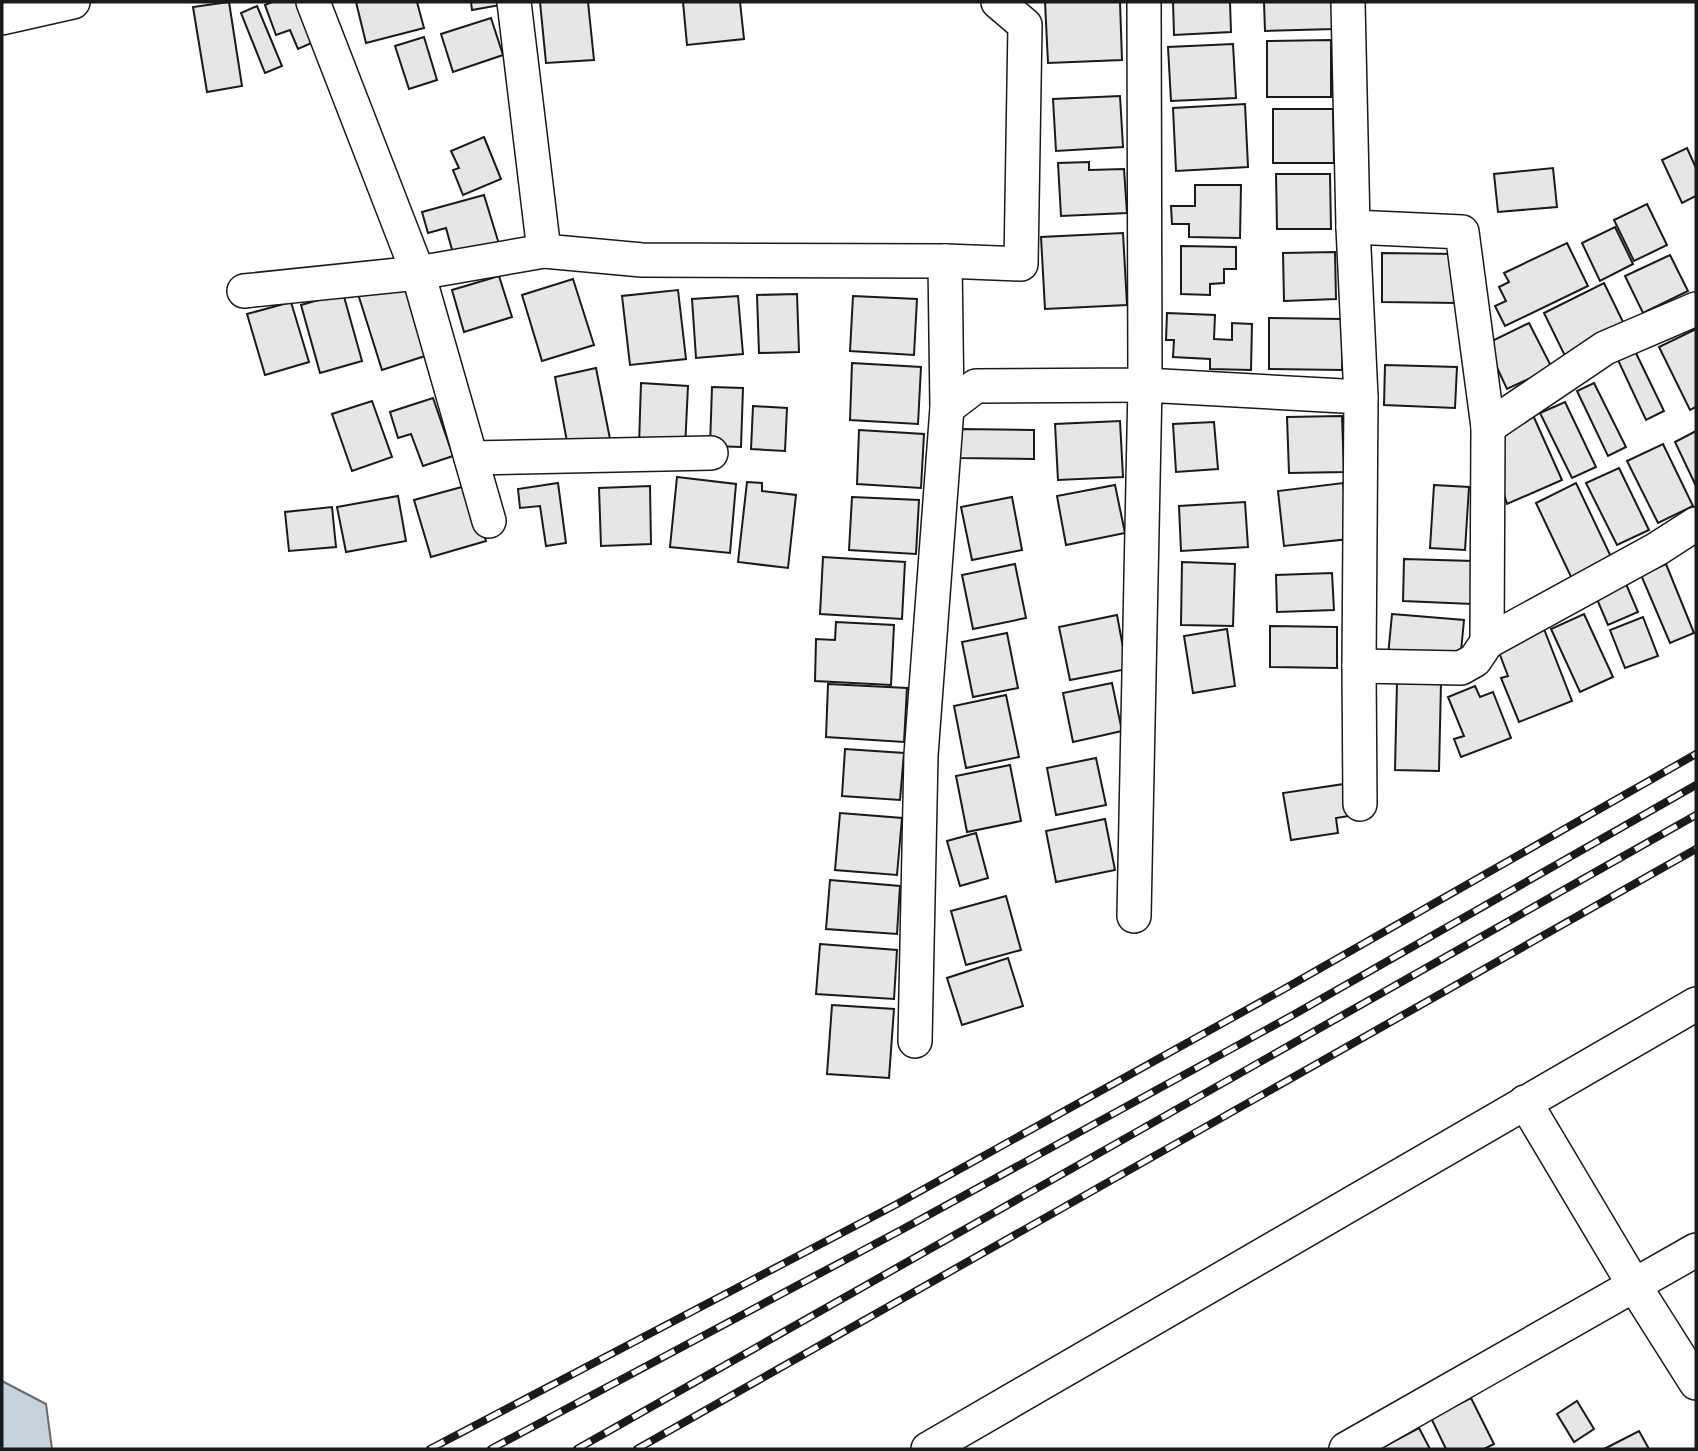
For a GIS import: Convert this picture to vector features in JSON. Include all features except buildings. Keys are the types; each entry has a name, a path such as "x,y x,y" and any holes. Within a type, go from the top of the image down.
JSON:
{"street":[{"path":"2,18 73,2"},
{"path":"313,2 418,273 489,521"},
{"path":"514,2 544,251"},
{"path":"244,291 418,273 544,251 642,260 945,261 1021,264 1025,25 998,2"},
{"path":"1133,916 1145,385 1144,2"},
{"path":"1348,2 1353,227 1361,397 1360,804"},
{"path":"1353,227 1462,232 1488,428 1487,642"},
{"path":"915,1041 921,755 947,408 945,261"},
{"path":"1488,428 1605,348 1696,309"},
{"path":"947,408 976,386 1145,385 1361,397"},
{"path":"471,458 710,453"},
{"path":"1359,666 1461,668 1475,660 1487,642 1657,549 1696,524"},
{"path":"928,1449 1696,1004"},
{"path":"1525,1102 1696,1383"},
{"path":"1346,1449 1696,1250"}],"shaded area":[{"path":"2,1381 46,1404 52,1449 2,1449"}],"railway":[{"path":"430,1449 897,1204 1284,989 1696,754"},
{"path":"491,1449 903,1229 1293,1015 1696,785"},
{"path":"577,1449 1696,815"},
{"path":"637,1449 1696,849"}]}
